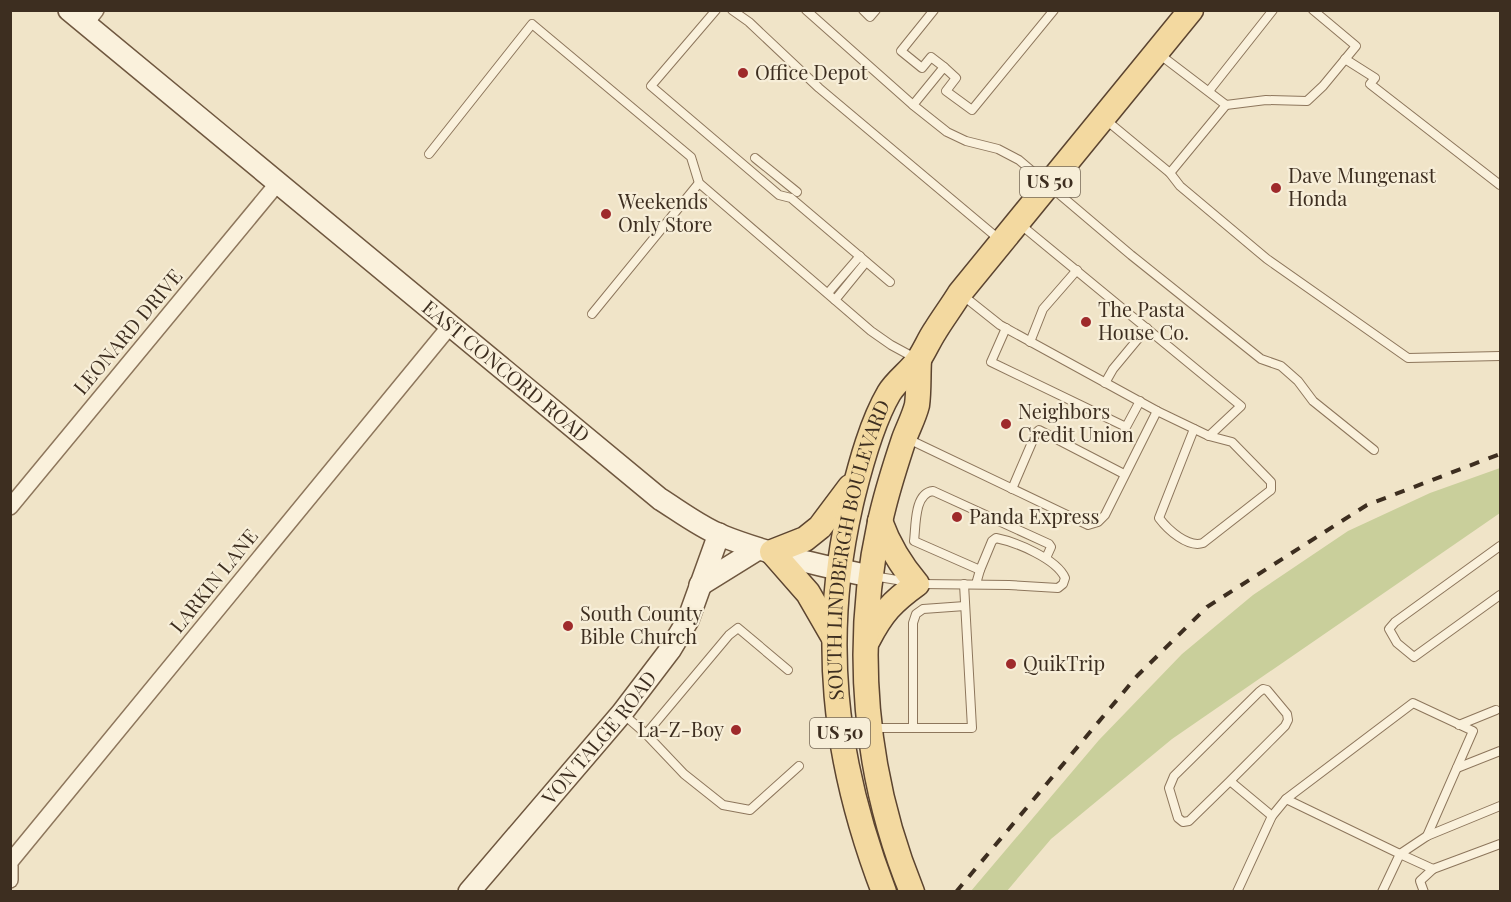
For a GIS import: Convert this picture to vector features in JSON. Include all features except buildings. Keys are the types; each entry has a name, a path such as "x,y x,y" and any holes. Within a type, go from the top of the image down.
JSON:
{"main road":[{"name":"SOUTH LINDBERGH BOULEVARD","path":"884,891 859,822 847,774 834,678 834,638 843,540 857,478 872,431 890,392 919,360 934,332 960,293 1191,10"},
{"name":"SOUTH LINDBERGH BOULEVARD","path":"910,886 894,847 880,798 870,728 865,645 869,576 891,480 917,406 919,360"},
{"path":"834,638 808,593 765,550 805,539 820,527 857,478"},
{"path":"865,645 879,618 895,600 917,584 901,566 888,545 880,521"}],"street":[{"name":"EAST CONCORD ROAD","path":"83,15 278,184 660,498 699,524 719,534 765,550 869,576"},
{"name":"LEONARD DRIVE","path":"10,507 278,184"},
{"name":"LARKIN LANE","path":"10,880 10,864 450,326"},
{"name":"VON TALGE ROAD","path":"468,891 622,712 680,636 719,534"},
{"path":"700,585 765,550"}],"lane":[{"path":"716,10 652,82 651,86 779,195 794,195"},
{"path":"732,10 749,22 819,88 1001,241"},
{"path":"806,10 913,105 947,132 966,141 998,149 1019,160 1131,255 1261,359 1281,366 1298,381 1313,401 1374,450"},
{"path":"863,10 870,17 876,10"},
{"path":"934,10 901,51 921,68 932,57 956,78 946,91 972,110 1054,10"},
{"path":"1209,91 1274,10"},
{"path":"1170,173 1226,105 1266,100 1307,101 1323,86 1356,46 1313,10"},
{"path":"429,154 532,24 691,157 699,183 835,300 891,345 919,360"},
{"path":"1156,52 1226,105"},
{"path":"1345,59 1375,78 1370,84 1500,185"},
{"path":"913,105 944,67"},
{"path":"1103,117 1267,259 1408,358 1500,356"},
{"path":"755,158 890,282"},
{"path":"592,314 699,183"},
{"path":"1017,222 1241,406 1209,436"},
{"path":"828,293 863,259"},
{"path":"835,300 863,259"},
{"path":"1030,342 1043,309 1077,270"},
{"path":"960,293 1006,328 1030,342 1157,411 1209,436 1232,442 1271,482 1271,490 1203,543 1197,545 1189,543 1159,518 1194,429"},
{"path":"1006,328 991,362 1126,428 1140,401"},
{"path":"1105,383 1113,369 1147,328"},
{"path":"905,438 1088,525 1098,522 1105,515 1157,411"},
{"path":"1011,489 1039,430 1124,474"},
{"path":"976,584 980,570 996,538 1046,558 1051,547 1049,544 933,491 927,492 921,499 914,541 980,570"},
{"path":"1500,546 1395,622 1389,629 1397,643 1414,657 1500,594"},
{"name":"EAST CONCORD ROAD","path":"869,576 917,584 1058,588 1063,584 1065,578 1062,571 1046,558"},
{"path":"870,728 972,728 964,584"},
{"path":"913,728 913,623 916,614 923,609 965,606"},
{"path":"646,734 729,635 738,628 788,670"},
{"path":"1263,689 1267,690 1287,714 1288,720 1285,726 1230,781 1189,821 1183,822 1178,818 1169,788 1174,776 1259,692 1263,689"},
{"path":"1237,891 1272,816 1286,799 1413,703 1473,731 1427,836"},
{"path":"1459,725 1496,710"},
{"path":"622,712 684,774 723,805 750,810 799,766"},
{"path":"1457,768 1500,751"},
{"path":"1230,781 1272,816"},
{"path":"1286,799 1433,869"},
{"path":"1382,891 1400,855 1427,836 1500,806"},
{"path":"1424,891 1420,881 1433,869 1500,844"}],"green space":[{"path":"1500,468 1500,513 1172,739 1051,839 1007,891 971,891 1099,740 1182,654 1253,595 1348,531 1430,493"}],"railway":[{"path":"956,892 1137,676 1207,607 1367,505 1500,454"}],"place":[{"name":"Office Depot","path":"743,73"},
{"name":"Dave Mungenast Honda","path":"1276,188"},
{"name":"Weekends Only Store","path":"606,214"},
{"name":"The Pasta House Co.","path":"1086,322"},
{"name":"Neighbors Credit Union","path":"1006,424"},
{"name":"Panda Express","path":"957,517"},
{"name":"South County Bible Church","path":"568,626"},
{"name":"QuikTrip","path":"1011,664"},
{"name":"La-Z-Boy","path":"736,730"}]}
